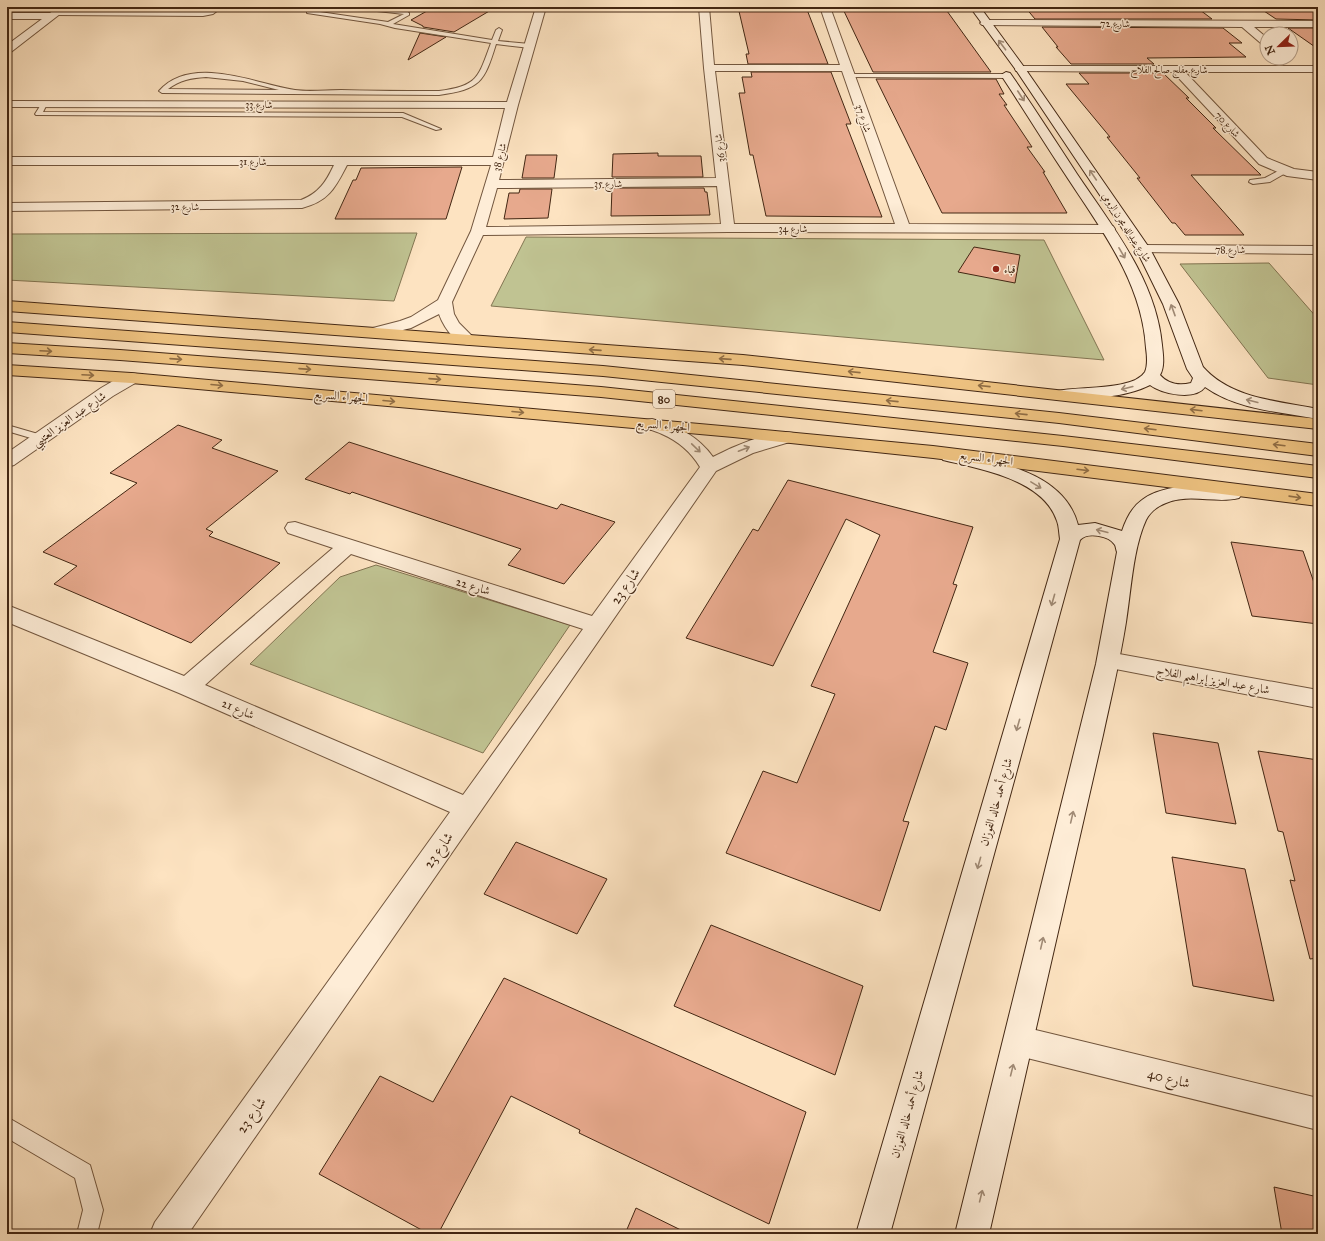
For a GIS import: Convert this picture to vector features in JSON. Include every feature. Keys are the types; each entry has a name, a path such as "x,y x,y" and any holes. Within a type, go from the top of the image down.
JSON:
{"main road":[{"path":"7,306 743,360 1318,424"},
{"name":"80","path":"7,327 603,371 1059,418 1318,450"},
{"name":"الجهراء السريع","path":"7,348 120,355 601,392 1063,441 1318,472"},
{"name":"الجهراء السريع","path":"7,370 131,378 652,424 933,452 1318,500"}],"street":[{"path":"7,50 64,7"},
{"name":"شارع 38","path":"375,332 398,327 417,320 444,302 478,231 492,184 512,105 541,7"},
{"name":"شارع 36","path":"704,7 709,68 728,228"},
{"name":"شارع 37","path":"825,7 903,228"},
{"name":"شارع عبدالله مجرن الرومي","path":"975,7 978,27 1020,69 1143,249 1171,304 1195,369 1202,377 1220,390 1234,396 1260,403 1318,414"},
{"path":"7,16 54,15"},
{"path":"1244,24 1259,36"},
{"name":"شارع 72","path":"978,27 1318,24"},
{"name":"شارع عبدالله مجرن الرومي","path":"998,64 1108,229 1127,261 1151,316 1155,338 1155,364 1151,375"},
{"path":"1294,66 1298,69"},
{"path":"709,68 848,71"},
{"name":"شارع مفلح صالح الفلاح","path":"1020,69 1318,69"},
{"name":"شارع 70","path":"1176,69 1263,161 1285,171 1302,175 1318,176"},
{"name":"شارع 33","path":"7,104 512,105"},
{"path":"7,172 13,161"},
{"name":"شارع 31","path":"13,161 498,161"},
{"name":"شارع 32","path":"7,207 302,204 310,202 325,194 342,162"},
{"name":"شارع 35","path":"492,184 723,182"},
{"name":"شارع 34","path":"478,231 728,228 1108,229"},
{"name":"شارع 78","path":"1143,249 1318,250"},
{"path":"444,302 445,312 450,322 457,332 469,341"},
{"path":"1064,395 1129,388 1145,380 1151,375 1161,385 1181,390 1197,387 1202,377"},
{"name":"شارع عبد العزيز العتيبي","path":"7,461 106,392 131,378"},
{"path":"652,424 668,429 682,437 704,456 710,467"},
{"name":"شارع 23","path":"167,1234 710,467 723,459 753,446 787,438"},
{"name":"شارع أحمد خالد الفوزان","path":"875,1232 1070,539 1066,518 1059,504 1046,490 1007,471 933,452"},
{"path":"972,1234 1019,1042 1108,660 1127,552 1134,526 1142,511 1157,499 1177,493 1203,492 1248,495 1275,494"},
{"name":"شارع 22","path":"295,528 597,625"},
{"path":"1070,539 1076,532 1087,529 1101,530 1114,535 1124,543 1127,552"},
{"path":"187,687 348,546"},
{"name":"شارع 21","path":"7,613 187,687 468,808"},
{"name":"شارع عبد العزيز إبراهيم الفلاج","path":"1108,660 1318,699"},
{"name":"شارع 40","path":"1019,1042 1318,1114"}],"lane":[{"path":"54,15 203,14 211,13 219,7"},
{"path":"317,7 309,12 513,45 530,46"},
{"path":"359,7 405,12 407,14 389,24"},
{"path":"292,91 215,75 198,75 182,77 162,91 455,92 475,84 486,70 494,41 499,30"},
{"path":"848,71 1007,76"},
{"path":"44,104 38,114 403,115 438,129"},
{"path":"1253,182 1267,180 1285,171"},
{"path":"7,428 40,438"},
{"path":"7,1128 83,1172 93,1210 87,1234"}],"green space":[{"path":"417,233 394,301 7,280 7,234"},
{"path":"526,237 1044,240 1104,360 491,306"},
{"path":"1269,263 1318,319 1318,385 1268,378 1180,264"},
{"path":"376,565 570,625 483,753 250,664 340,577"}],"building":[{"path":"434,7 496,7 454,32 423,27 411,20"},
{"path":"738,7 806,7 828,64 748,64 746,54 749,54"},
{"path":"842,7 943,7 991,72 873,72"},
{"path":"1025,7 1196,7 1212,19 1035,19"},
{"path":"1258,7 1318,7 1318,20 1276,19"},
{"path":"1042,27 1223,28 1242,43 1229,43 1246,57 1147,58 1154,64 1071,64 1056,47 1058,47"},
{"path":"1299,28 1318,28 1318,49 1299,36"},
{"path":"420,33 446,37 408,60"},
{"path":"751,72 831,72 851,124 846,124 882,217 766,216 753,155 750,155 739,93 745,93 742,77 752,77"},
{"path":"1079,73 1163,73 1189,98 1186,98 1216,128 1213,128 1261,175 1191,175 1244,235 1185,235 1175,223 1172,223 1137,178 1140,178 1107,137 1110,137 1066,84 1089,84"},
{"path":"876,79 996,79 1004,94 999,94 1007,105 1004,105 1032,147 1027,147 1045,172 1043,172 1067,213 942,213"},
{"path":"658,153 658,156 701,156 703,177 612,177 613,154"},
{"path":"526,155 557,155 554,178 522,178"},
{"path":"462,167 446,219 335,219 353,180 356,180 361,168"},
{"path":"612,188 704,188 705,192 707,192 710,215 611,216"},
{"path":"520,189 552,189 548,218 504,219 509,193 519,193"},
{"name":"قباء","path":"974,247 1020,255 1015,283 958,272"},
{"path":"178,425 222,440 212,448 278,471 206,529 213,532 209,536 280,563 191,643 54,584 77,566 43,552 137,483 110,473"},
{"path":"349,442 557,509 561,504 615,522 564,584 508,565 521,549 352,492 350,494 305,479"},
{"path":"788,480 973,527 953,584 957,585 933,652 968,663 946,730 935,726 903,821 909,822 880,911 726,853 763,771 797,783 835,694 811,686 880,535 846,519 773,666 686,638 753,529 758,531"},
{"path":"1231,542 1303,551 1318,594 1318,624 1252,616"},
{"path":"1153,733 1218,743 1236,824 1166,813"},
{"path":"1258,751 1318,760 1318,958 1310,959 1290,880 1295,881 1283,832 1278,831"},
{"path":"516,842 607,879 577,934 484,894"},
{"path":"1172,857 1245,869 1274,1001 1193,986"},
{"path":"711,925 863,986 835,1075 674,1006"},
{"path":"504,978 806,1112 769,1224 579,1133 580,1130 511,1096 438,1234 429,1234 319,1174 380,1076 433,1102"},
{"path":"1274,1187 1318,1197 1318,1234 1282,1234"},
{"path":"636,1208 689,1234 625,1234"}],"place":[{"name":"قباء","path":"996,269"}]}
